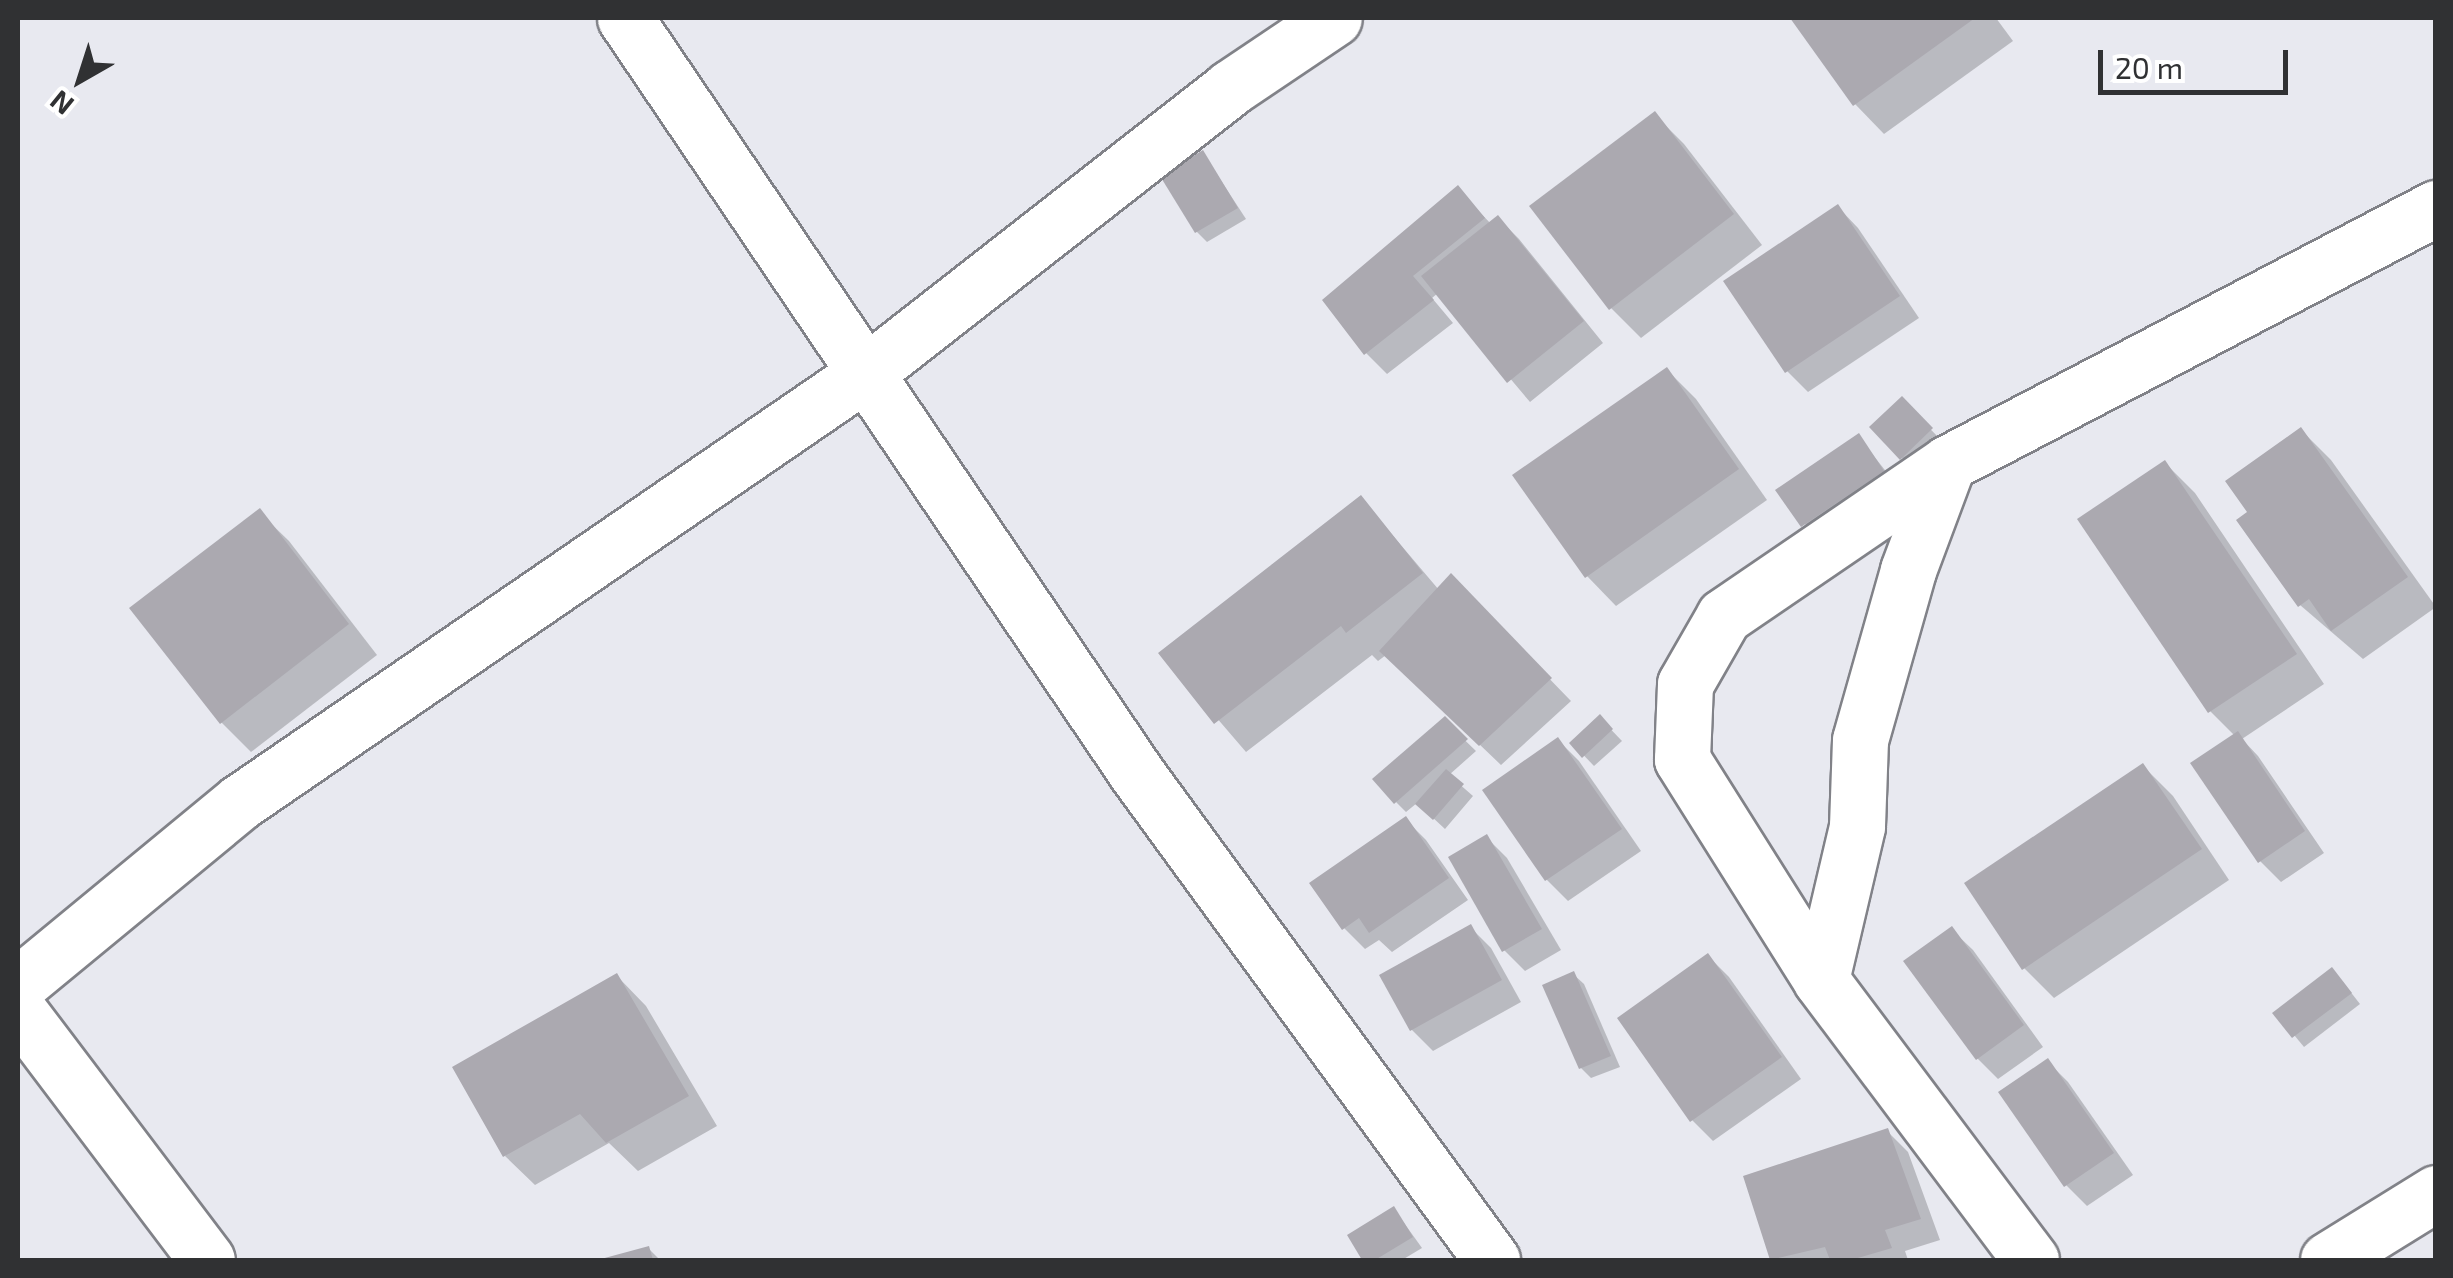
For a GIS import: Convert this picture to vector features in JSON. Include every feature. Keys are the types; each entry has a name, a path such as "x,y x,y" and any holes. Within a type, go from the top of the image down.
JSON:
{"street":[{"path":"626,18 1137,774 1492,1260"},
{"path":"18,985 240,802 867,372 1230,88 1334,18"},
{"path":"2031,1260 1820,980 1682,759 1685,684 1724,616 1948,464 2436,208"},
{"path":"1820,980 1856,826 1860,740 1908,570 1948,464"},
{"path":"18,1010 207,1260"},
{"path":"2328,1260 2436,1193"}],"building":[{"path":"1790,18 1975,18 1853,106"},
{"path":"1655,111 1734,214 1609,310 1529,206"},
{"path":"1203,150 1238,208 1195,233 1160,176"},
{"path":"1458,185 1485,218 1413,276 1434,300 1364,355 1322,300"},
{"path":"1838,204 1900,296 1785,373 1723,281"},
{"path":"1498,215 1584,321 1507,383 1421,276"},
{"path":"1667,367 1739,469 1585,578 1512,475"},
{"path":"1902,396 1933,428 1900,460 1869,427"},
{"path":"2301,427 2408,577 2331,631 2309,599 2298,607 2236,520 2247,512 2225,481"},
{"path":"1859,433 1884,471 1801,527 1775,490"},
{"path":"2165,460 2297,654 2208,713 2077,519"},
{"path":"1361,495 1423,573 1346,633 1341,626 1214,724 1158,653"},
{"path":"260,508 349,624 220,724 129,608"},
{"path":"1451,573 1552,678 1479,746 1379,651"},
{"path":"1600,714 1613,729 1582,758 1569,743"},
{"path":"1445,716 1468,739 1394,804 1372,779"},
{"path":"2238,731 2305,831 2258,863 2190,763"},
{"path":"1558,737 1622,829 1545,881 1482,790"},
{"path":"2143,763 2202,849 2022,970 1964,883"},
{"path":"1446,769 1464,784 1433,820 1415,804"},
{"path":"1406,816 1449,878 1369,933 1359,918 1342,930 1309,883"},
{"path":"1487,834 1542,929 1502,952 1448,857"},
{"path":"1471,924 1502,980 1410,1031 1379,975"},
{"path":"1952,926 2024,1025 1976,1060 1903,961"},
{"path":"1708,953 1782,1057 1690,1122 1617,1018"},
{"path":"2332,967 2352,993 2292,1038 2272,1013"},
{"path":"1574,971 1611,1056 1579,1069 1542,985"},
{"path":"617,973 689,1096 606,1143 580,1114 503,1157 452,1067"},
{"path":"2048,1058 2114,1153 2064,1187 1998,1092"},
{"path":"1888,1128 1921,1219 1885,1230 1892,1248 1851,1260 1830,1260 1825,1247 1770,1260 1743,1176"},
{"path":"1394,1206 1413,1237 1375,1260 1362,1260 1347,1235"},
{"path":"649,1246 653,1260 601,1260 601,1259"}]}
